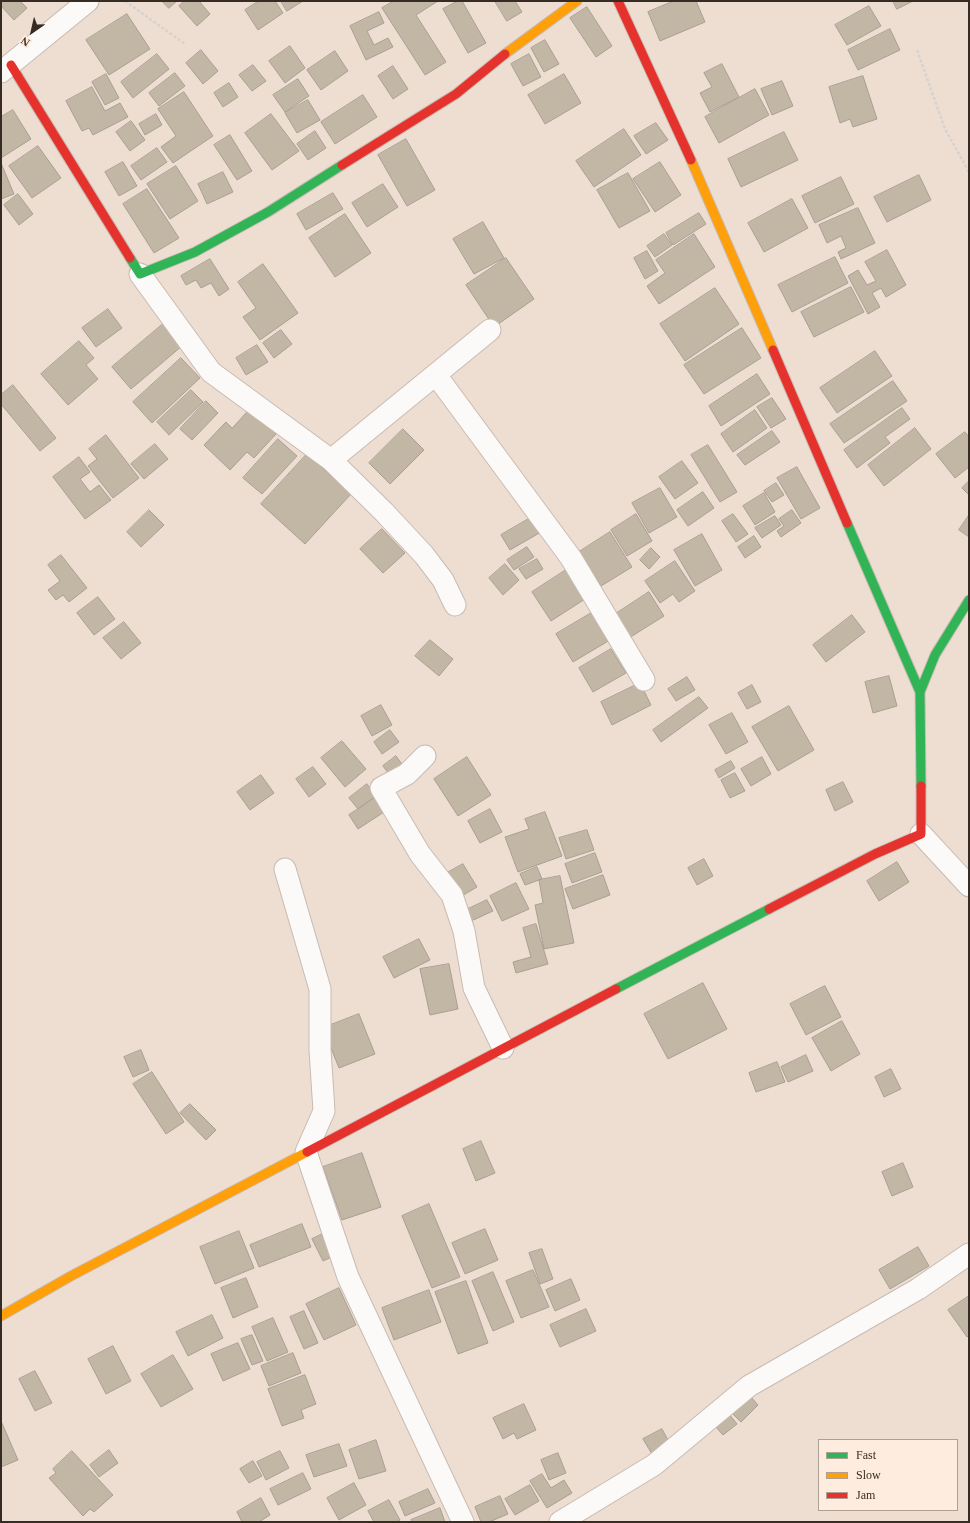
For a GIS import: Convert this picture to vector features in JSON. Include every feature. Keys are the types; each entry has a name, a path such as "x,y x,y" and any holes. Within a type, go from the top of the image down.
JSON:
{"street":[{"path":"88,1 6,69 140,274 211,372 331,460 384,512 424,555 443,580 455,605"},
{"path":"140,274 195,252 268,212 456,94 519,43 577,1"},
{"path":"618,1 705,190 920,692 921,834 969,886"},
{"path":"331,460 490,330"},
{"path":"436,375 571,558 644,680"},
{"path":"920,692 936,655 969,600"},
{"path":"425,756 407,774 381,788 420,854 452,895 464,931 474,988 503,1048"},
{"path":"1,1316 70,1276 503,1048 868,858 921,834"},
{"path":"285,869 320,989 320,1050 324,1112 306,1152 348,1277 463,1522"},
{"path":"560,1522 654,1465 749,1386 918,1289 969,1254"}],"path":[{"path":"125,1 185,44"},
{"path":"917,50 945,129 969,172"}],"building":[{"path":"1,1 20,1 27,8 14,20 1,6"},
{"path":"162,1 177,1 169,8"},
{"path":"185,1 199,1 210,14 197,26 179,6"},
{"path":"259,1 275,1 283,13 258,30 245,10"},
{"path":"281,1 303,1 287,11"},
{"path":"394,1 438,1 416,15 446,62 425,75 382,8"},
{"path":"458,1 462,1 486,43 468,53 443,9"},
{"path":"495,1 515,1 522,12 507,21"},
{"path":"674,1 696,1 705,22 660,41 648,12"},
{"path":"893,1 913,1 897,9"},
{"path":"869,6 881,26 847,45 835,25"},
{"path":"587,7 612,46 596,57 570,18"},
{"path":"379,12 384,23 367,31 374,45 388,38 393,47 366,60 350,26"},
{"path":"127,14 150,49 109,75 86,40"},
{"path":"890,29 900,50 858,70 848,50"},
{"path":"545,40 559,64 544,72 531,48"},
{"path":"290,46 305,68 285,83 269,61"},
{"path":"201,50 218,71 203,84 186,63"},
{"path":"335,51 348,71 321,90 307,70"},
{"path":"157,54 169,69 133,98 121,82"},
{"path":"529,54 541,77 523,86 511,64"},
{"path":"722,64 739,97 710,112 700,93 712,87 704,73"},
{"path":"253,65 266,81 252,91 239,75"},
{"path":"393,66 408,89 393,99 378,76"},
{"path":"175,73 185,86 159,106 149,93"},
{"path":"106,74 119,98 105,105 92,82"},
{"path":"564,74 581,103 545,124 528,95"},
{"path":"863,76 877,119 853,127 850,119 840,123 829,87"},
{"path":"298,79 309,96 285,112 273,95"},
{"path":"782,81 793,106 772,115 761,89"},
{"path":"229,83 238,97 223,107 214,93"},
{"path":"92,87 105,111 120,103 128,117 93,135 89,128 82,131 66,101"},
{"path":"755,89 769,115 719,143 705,117"},
{"path":"184,92 213,136 173,163 161,147 176,136 158,109"},
{"path":"363,95 377,117 335,144 321,122"},
{"path":"308,100 320,120 297,133 285,113"},
{"path":"13,110 31,139 1,158 1,117"},
{"path":"156,114 162,125 145,135 139,124"},
{"path":"271,114 299,151 272,170 245,133"},
{"path":"131,121 145,140 130,151 116,132"},
{"path":"656,123 668,140 646,154 634,136"},
{"path":"624,129 641,155 594,187 576,161"},
{"path":"315,131 326,148 308,160 297,144"},
{"path":"784,132 798,160 741,187 728,159"},
{"path":"230,135 252,171 237,180 214,145"},
{"path":"406,139 435,190 407,206 378,155"},
{"path":"38,146 61,178 32,198 9,166"},
{"path":"157,148 167,162 141,180 131,166"},
{"path":"123,162 137,186 119,196 105,172"},
{"path":"660,162 681,195 655,212 633,179"},
{"path":"1,163 14,194 1,199"},
{"path":"176,166 198,201 170,219 147,184"},
{"path":"223,172 233,192 207,204 198,184"},
{"path":"628,173 650,211 619,228 597,190"},
{"path":"919,175 931,200 887,222 874,197"},
{"path":"841,177 854,204 815,223 802,196"},
{"path":"383,184 398,207 367,227 352,203"},
{"path":"147,189 179,238 154,253 123,204"},
{"path":"333,193 343,209 306,230 297,214"},
{"path":"18,194 33,214 19,225 4,205"},
{"path":"792,199 808,228 764,252 748,223"},
{"path":"858,208 875,243 841,259 838,252 846,248 841,236 827,243 819,225"},
{"path":"699,213 706,224 673,245 666,233"},
{"path":"345,214 371,253 335,277 309,238"},
{"path":"483,222 504,258 474,274 453,239"},
{"path":"664,234 672,245 655,257 647,246"},
{"path":"694,234 715,267 659,304 647,286 665,273 656,260"},
{"path":"887,250 906,285 886,297 881,288 872,293 880,307 868,314 848,276 858,270 867,285 876,281 865,262"},
{"path":"647,251 658,271 645,279 634,258"},
{"path":"835,257 848,283 792,312 778,285"},
{"path":"506,258 534,299 494,327 466,285"},
{"path":"210,259 229,289 219,296 211,283 201,288 196,280 186,285 181,276"},
{"path":"263,264 298,313 260,340 243,317 256,308 238,282"},
{"path":"851,287 864,312 814,337 801,312"},
{"path":"715,288 739,324 685,361 660,324"},
{"path":"108,309 122,328 96,347 82,328"},
{"path":"163,324 182,346 131,389 112,367"},
{"path":"742,328 761,358 704,394 684,365"},
{"path":"281,330 292,344 274,358 263,343"},
{"path":"79,341 94,358 86,365 98,379 68,405 41,374"},
{"path":"257,345 268,362 246,375 236,358"},
{"path":"875,351 892,376 837,413 820,388"},
{"path":"181,358 200,378 152,423 133,402"},
{"path":"757,374 770,394 721,426 709,406"},
{"path":"893,381 907,401 844,443 830,424"},
{"path":"13,385 56,438 40,451 1,404 1,395"},
{"path":"191,390 203,402 169,435 157,422"},
{"path":"772,398 786,419 771,428 757,407"},
{"path":"206,401 218,413 192,440 180,429"},
{"path":"902,408 910,419 885,437 890,443 857,468 844,450"},
{"path":"250,409 276,434 254,458 247,452 230,470 204,445 226,422 232,428"},
{"path":"755,410 767,428 733,452 721,434"},
{"path":"915,428 931,449 884,486 868,465"},
{"path":"403,429 424,450 390,484 369,463"},
{"path":"772,431 780,442 745,465 737,455"},
{"path":"965,432 969,437 969,467 955,478 936,454"},
{"path":"106,435 139,478 113,498 88,466 97,459 89,449"},
{"path":"278,439 297,456 262,494 243,478"},
{"path":"155,444 168,459 144,479 131,464"},
{"path":"708,445 737,492 720,502 691,455"},
{"path":"307,454 351,494 305,544 261,504"},
{"path":"79,457 90,472 80,479 90,492 99,485 111,500 85,519 53,477"},
{"path":"682,461 698,483 675,499 659,477"},
{"path":"797,467 820,508 801,519 777,478"},
{"path":"969,481 969,495 962,488"},
{"path":"776,483 784,495 772,502 764,491"},
{"path":"660,488 677,517 649,533 632,503"},
{"path":"703,492 714,508 688,526 677,510"},
{"path":"764,493 775,512 755,525 743,506"},
{"path":"149,510 164,525 141,547 127,532"},
{"path":"792,510 801,523 781,537 777,531 784,526 779,519"},
{"path":"636,514 652,541 627,556 611,530"},
{"path":"733,514 748,534 736,542 722,521"},
{"path":"969,515 969,537 959,530"},
{"path":"775,516 781,525 762,538 755,528"},
{"path":"532,517 541,532 510,550 501,535"},
{"path":"382,529 405,553 383,573 360,549"},
{"path":"610,532 632,567 601,586 579,552"},
{"path":"702,534 722,570 695,586 674,550"},
{"path":"754,536 761,547 745,558 738,547"},
{"path":"527,547 534,557 514,570 507,560"},
{"path":"651,548 660,557 649,569 640,560"},
{"path":"61,555 87,588 69,602 63,595 56,600 48,590 60,581 48,565"},
{"path":"537,559 543,569 526,579 519,569"},
{"path":"675,561 695,591 679,602 673,594 660,603 645,581"},
{"path":"505,564 519,580 503,595 489,578"},
{"path":"566,570 585,599 551,621 532,592"},
{"path":"649,592 664,616 629,638 614,615"},
{"path":"98,597 115,619 94,635 77,613"},
{"path":"593,612 610,640 573,662 556,634"},
{"path":"852,615 865,632 826,662 813,645"},
{"path":"124,622 141,643 121,659 103,638"},
{"path":"430,640 453,659 439,676 415,656"},
{"path":"611,649 626,673 593,692 579,668"},
{"path":"889,676 897,706 873,713 865,682"},
{"path":"687,677 695,690 676,701 668,689"},
{"path":"640,683 651,705 612,725 601,702"},
{"path":"752,685 761,702 747,709 738,693"},
{"path":"699,697 708,708 661,742 653,730"},
{"path":"381,705 392,725 372,736 361,716"},
{"path":"789,706 814,750 778,771 752,727"},
{"path":"732,713 748,742 726,754 709,725"},
{"path":"390,730 399,742 382,754 374,742"},
{"path":"342,741 366,769 345,787 321,758"},
{"path":"396,756 404,767 391,777 383,766"},
{"path":"467,757 491,795 458,816 434,779"},
{"path":"762,757 771,774 751,786 741,769"},
{"path":"731,761 735,768 719,778 715,770"},
{"path":"313,767 326,784 309,797 296,779"},
{"path":"735,773 745,791 730,798 721,780"},
{"path":"261,775 274,793 250,810 237,792"},
{"path":"843,782 853,802 835,811 826,790"},
{"path":"367,784 376,796 358,809 349,798"},
{"path":"375,798 384,812 358,829 349,815"},
{"path":"490,809 502,832 480,843 468,821"},
{"path":"545,812 562,856 518,872 505,837 529,829 525,819"},
{"path":"587,830 594,850 566,859 559,838"},
{"path":"595,853 602,872 572,883 565,864"},
{"path":"704,859 713,876 697,885 688,868"},
{"path":"897,862 909,882 879,901 867,881"},
{"path":"463,864 477,887 460,897 447,873"},
{"path":"537,867 542,879 525,885 520,874"},
{"path":"603,875 610,895 573,909 565,889"},
{"path":"560,876 574,943 544,949 535,905 543,903 539,880"},
{"path":"516,883 529,909 502,921 490,896"},
{"path":"487,900 493,911 469,922 464,911"},
{"path":"536,924 548,964 516,973 513,962 531,957 523,928"},
{"path":"419,939 430,960 394,978 383,957"},
{"path":"449,964 458,1009 430,1015 420,969"},
{"path":"703,983 727,1029 668,1059 644,1014"},
{"path":"825,986 841,1017 806,1035 790,1004"},
{"path":"359,1014 375,1054 339,1068 323,1028"},
{"path":"842,1021 860,1054 831,1071 812,1038"},
{"path":"141,1050 149,1070 133,1077 124,1057"},
{"path":"806,1055 813,1071 788,1082 781,1067"},
{"path":"777,1062 785,1082 756,1092 749,1073"},
{"path":"891,1069 901,1089 884,1097 875,1077"},
{"path":"152,1072 184,1122 166,1134 133,1084"},
{"path":"190,1104 216,1130 206,1140 180,1113"},
{"path":"481,1141 495,1173 476,1181 463,1149"},
{"path":"362,1153 381,1207 342,1220 323,1167"},
{"path":"903,1163 913,1187 892,1196 882,1172"},
{"path":"429,1204 460,1277 432,1288 402,1216"},
{"path":"302,1224 311,1247 259,1267 250,1245"},
{"path":"485,1229 498,1260 465,1274 452,1243"},
{"path":"239,1231 254,1268 215,1284 200,1247"},
{"path":"325,1233 336,1255 323,1261 312,1239"},
{"path":"918,1247 929,1266 890,1289 879,1270"},
{"path":"542,1249 553,1279 540,1284 529,1253"},
{"path":"533,1270 549,1307 521,1318 506,1281"},
{"path":"493,1272 514,1322 493,1331 472,1281"},
{"path":"246,1278 258,1307 233,1318 221,1288"},
{"path":"571,1279 580,1300 555,1311 546,1290"},
{"path":"466,1281 488,1343 458,1354 435,1292"},
{"path":"339,1288 356,1325 324,1340 306,1304"},
{"path":"429,1290 441,1322 394,1340 382,1308"},
{"path":"969,1296 969,1336 967,1337 948,1310"},
{"path":"586,1309 596,1331 560,1347 550,1325"},
{"path":"304,1311 318,1343 304,1349 290,1317"},
{"path":"212,1315 223,1338 188,1356 176,1332"},
{"path":"273,1318 288,1352 267,1361 252,1327"},
{"path":"252,1335 263,1361 252,1365 241,1339"},
{"path":"238,1343 250,1369 223,1381 211,1354"},
{"path":"113,1346 131,1381 106,1394 88,1359"},
{"path":"293,1353 301,1373 269,1386 261,1366"},
{"path":"173,1355 193,1389 161,1407 141,1374"},
{"path":"35,1371 52,1403 35,1411 19,1379"},
{"path":"305,1375 316,1404 301,1410 304,1418 282,1426 268,1389"},
{"path":"751,1397 758,1405 741,1422 729,1410 737,1402 741,1406"},
{"path":"524,1404 536,1430 517,1439 514,1433 503,1439 493,1418"},
{"path":"729,1414 737,1424 723,1435 715,1426"},
{"path":"1,1421 18,1460 1,1467"},
{"path":"662,1429 670,1444 652,1454 643,1439"},
{"path":"376,1440 386,1471 359,1479 349,1450"},
{"path":"339,1444 347,1466 314,1477 306,1455"},
{"path":"109,1450 118,1463 99,1477 90,1465"},
{"path":"72,1451 113,1495 94,1512 90,1509 83,1516 49,1478 56,1473 53,1469"},
{"path":"280,1451 289,1468 266,1480 257,1462"},
{"path":"558,1453 566,1473 549,1480 541,1460"},
{"path":"253,1461 262,1476 249,1483 240,1469"},
{"path":"303,1473 311,1489 278,1505 270,1489"},
{"path":"542,1474 551,1488 564,1480 572,1493 547,1508 530,1481"},
{"path":"354,1483 366,1505 339,1520 327,1498"},
{"path":"530,1485 539,1501 515,1515 505,1499"},
{"path":"428,1489 435,1503 405,1516 399,1502"},
{"path":"500,1496 508,1514 489,1522 481,1522 475,1507"},
{"path":"261,1498 270,1515 259,1522 242,1522 237,1512"},
{"path":"389,1500 400,1520 396,1522 374,1522 368,1511"},
{"path":"440,1508 445,1522 412,1522 411,1520"}],"traffic: fast":[{"path":"130,258 140,274 195,252 268,212 342,165"},
{"path":"847,523 920,692"},
{"path":"921,786 920,692 935,655 969,600"},
{"path":"616,989 769,909"}],"traffic: slow":[{"path":"505,54 577,1"},
{"path":"691,160 773,350"},
{"path":"1,1316 71,1276 307,1152"}],"traffic: jam":[{"path":"618,1 691,160"},
{"path":"342,165 456,94 505,54"},
{"path":"11,65 130,258"},
{"path":"773,350 847,523"},
{"path":"769,909 875,854 921,834 921,786"},
{"path":"307,1152 616,989"}]}
